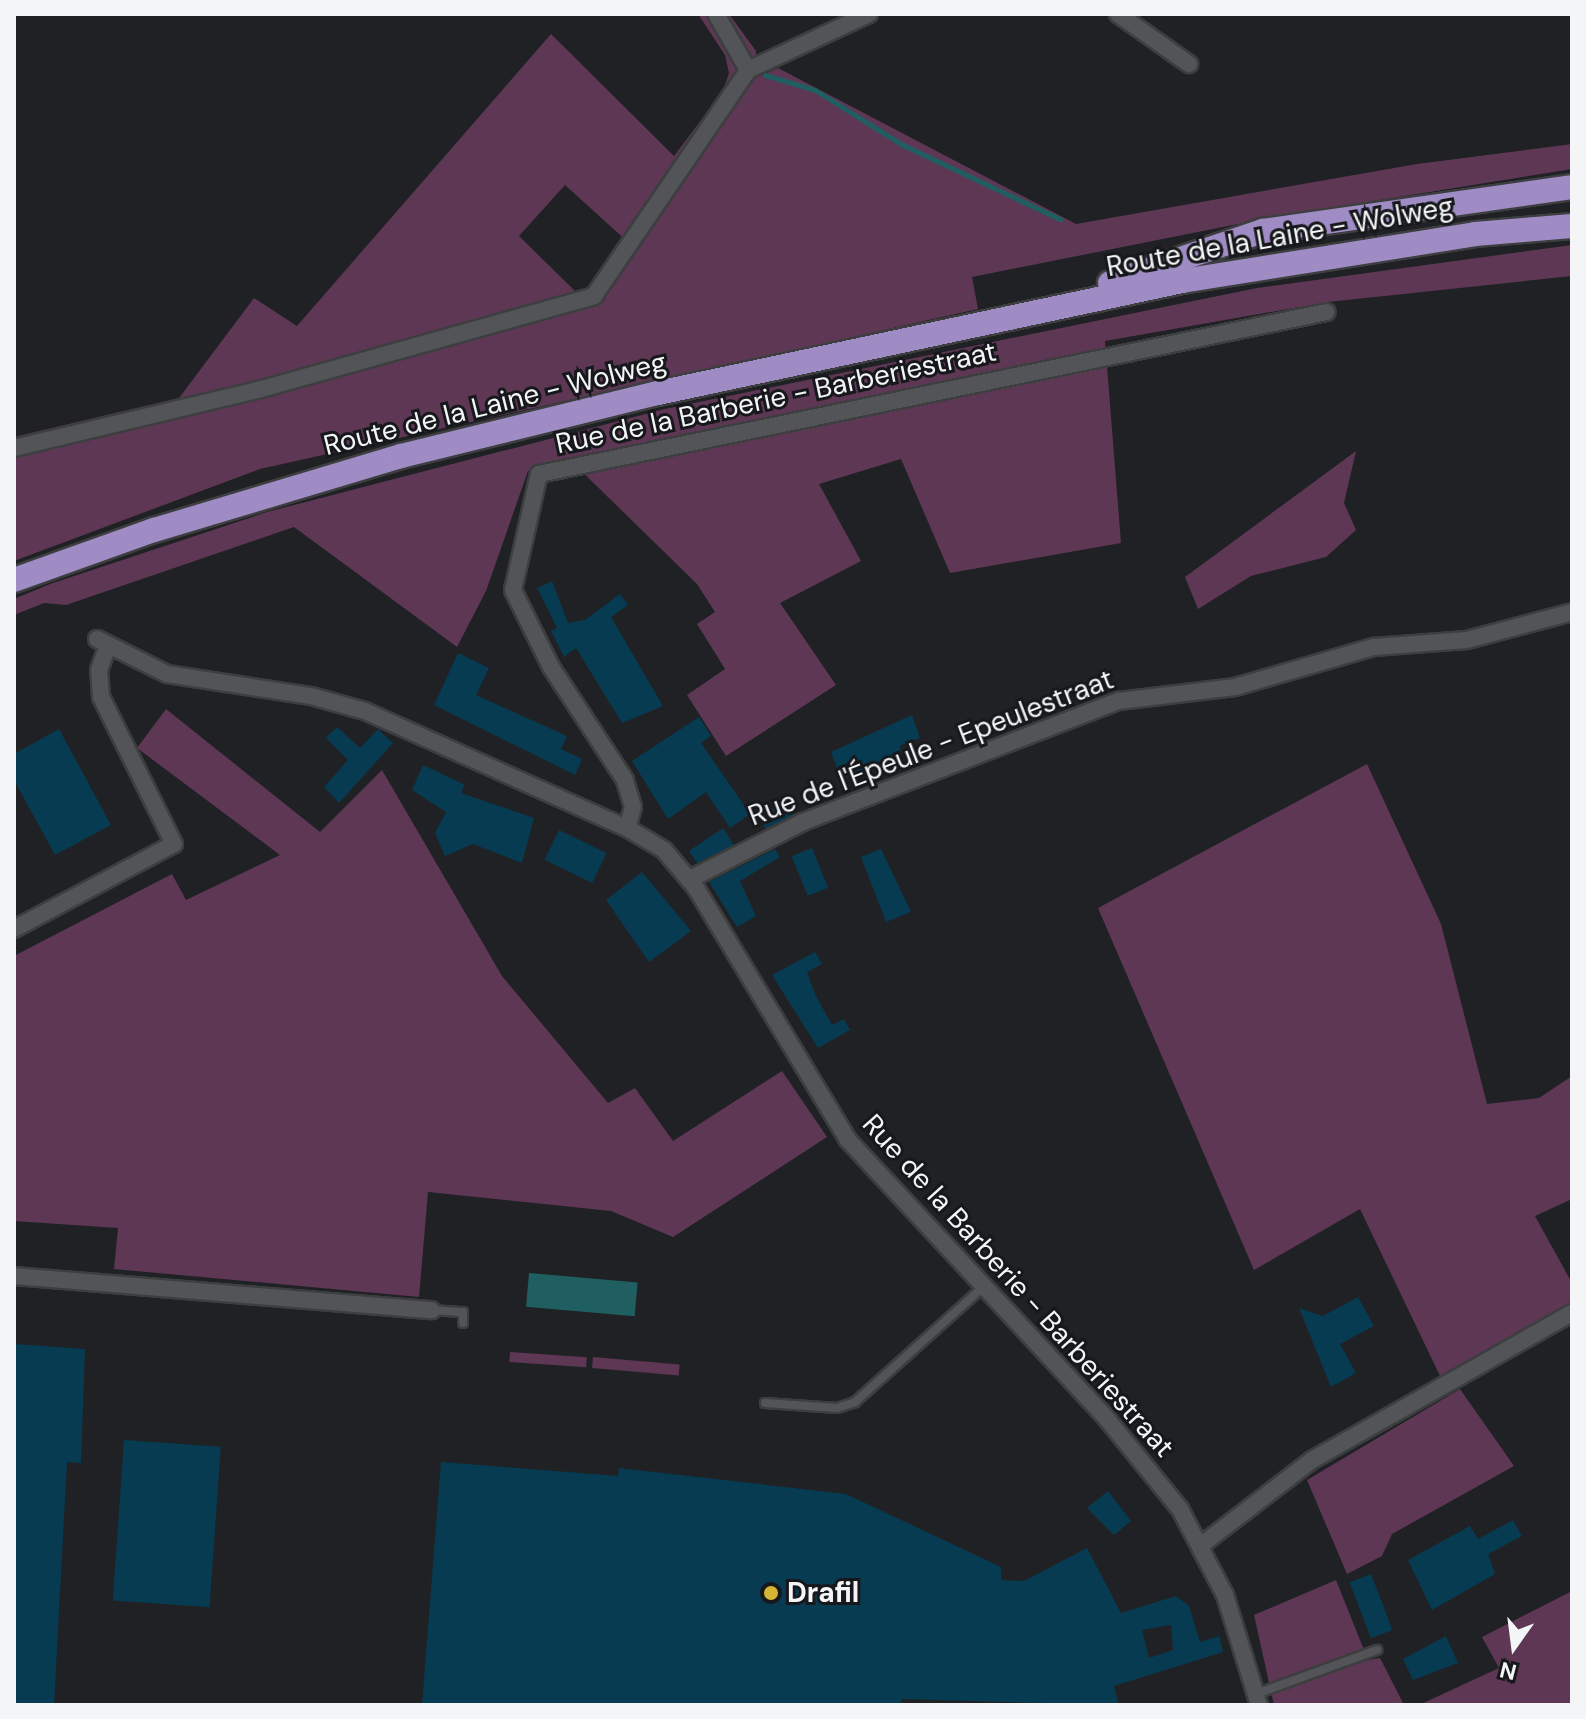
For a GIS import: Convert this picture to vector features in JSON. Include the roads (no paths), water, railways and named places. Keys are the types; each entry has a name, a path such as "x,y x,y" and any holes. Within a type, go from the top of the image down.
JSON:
{"highway":[{"name":"Route de la Laine - Wolweg","path":"1001,320 1263,231 1572,187"},
{"name":"Route de la Laine - Wolweg","path":"14,580 154,530 401,456 1001,320 1283,264 1572,226"}],"street":[{"path":"716,14 748,70"},
{"path":"14,448 258,390 594,296 748,70 869,14"},
{"path":"1118,14 1189,64"},
{"name":"Rue de la Barberie - Barberiestraat","path":"1258,1699 1225,1595 1200,1546 1141,1458 848,1140 690,879 664,850 627,828 633,807 625,780 551,667 513,590 539,474 1327,312"},
{"name":"Rue de l'Épeule - Epeulestraat","path":"690,879 803,822 1119,701 1235,687 1374,647 1467,640 1572,612"},
{"path":"14,929 174,844 101,697 99,670 103,642 167,674 311,696 365,711 627,828"},
{"path":"14,1276 432,1310"},
{"path":"1200,1546 1312,1460 1572,1313"}],"lane":[{"path":"765,1403 837,1408 855,1402 983,1287"},
{"path":"432,1310 463,1312 463,1323"},
{"path":"1258,1699 1377,1650"}],"water":[{"path":"529,1273 638,1282 635,1316 526,1307"}],"waterway":[{"path":"765,75 815,90 901,144 1060,219"}],"place":[{"name":"Drafil","path":"771,1593"}]}
